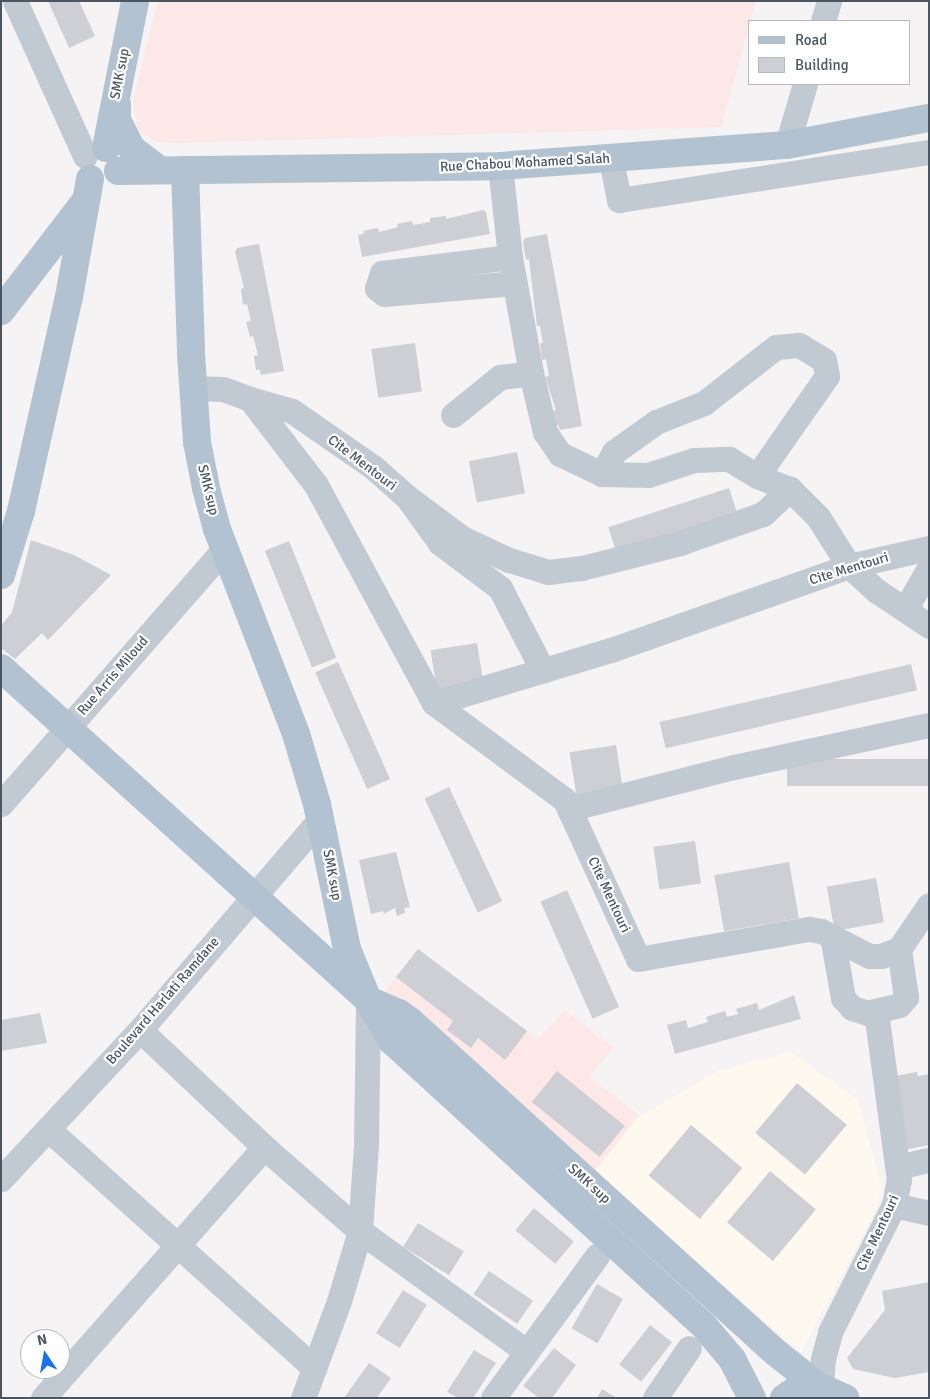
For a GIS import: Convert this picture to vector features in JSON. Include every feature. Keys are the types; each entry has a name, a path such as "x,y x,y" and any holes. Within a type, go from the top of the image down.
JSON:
{"main road":[{"name":"SMK sup","path":"1,574 21,512 99,173 135,1"},
{"path":"117,86 117,120 132,149 173,170"},
{"name":"Rue Chabou Mohamed Salah","path":"99,173 173,170 500,166 611,159 787,145 929,118"},
{"name":"SMK sup","path":"173,170 191,354 197,442 204,479 226,548 279,684 320,819 347,949 368,1000 394,1011 410,1021 775,1352 820,1386 846,1398"},
{"path":"1,311 99,173"},
{"path":"1,668 66,730 255,896 368,1000 392,1041 718,1341 732,1359 752,1398"},
{"path":"784,1398 796,1390 820,1386"}],"street":[{"path":"15,1 99,173"},
{"path":"823,20 829,1"},
{"path":"787,145 805,85"},
{"path":"611,159 619,200 929,152"},
{"path":"500,166 510,258 531,373 545,432 560,454 602,474 648,475 694,460 729,459 757,476 790,488 818,517 849,566 877,590 906,608 929,626"},
{"path":"510,258 382,273 376,288 384,294 514,283"},
{"path":"602,474 614,452 656,422 704,403 776,347 798,345 824,360 827,376 757,476"},
{"name":"Cite Mentouri","path":"191,354 223,389"},
{"path":"453,415 500,377 531,373"},
{"name":"Cite Mentouri","path":"194,388 223,389 292,411 373,468 408,497 440,543 500,588 543,671"},
{"name":"Cite Mentouri","path":"250,399 316,485 434,703 492,743 565,800 638,959 794,929 809,929 832,936 869,956 882,956 899,948"},
{"path":"408,497 462,538 509,560 548,572 582,568 690,539 763,514 790,488"},
{"name":"Rue Arris Miloud","path":"1,804 226,548"},
{"name":"Cite Mentouri","path":"434,703 612,650 849,566 929,548"},
{"path":"906,608 929,568"},
{"path":"569,809 734,767 929,725"},
{"name":"Boulevard Harlati Ramdane","path":"1,1179 140,1030 320,819"},
{"path":"832,936 843,998 859,1012 876,1013 899,1005 906,997 899,948 929,906"},
{"path":"303,1398 340,1301 360,1231 366,1146 368,1000"},
{"name":"Cite Mentouri","path":"820,1386 823,1359 830,1332 894,1205 899,1180 876,1013"},
{"path":"140,1030 264,1148 360,1231 526,1351"},
{"path":"48,1129 176,1247 314,1368"},
{"path":"43,1398 264,1148"},
{"path":"898,1167 929,1160"},
{"path":"894,1205 929,1213"},
{"path":"493,1398 596,1256"},
{"path":"655,1398 690,1348"}],"shaded area":[{"path":"158,1 756,1 751,20 748,20 748,30 721,127 181,143 158,142 138,131 133,101"},
{"path":"418,949 538,1039 565,1010 613,1048 589,1077 639,1115 593,1173 383,993"},
{"path":"791,1052 858,1100 882,1188 876,1210 801,1352 593,1173 636,1119 717,1071"}],"building":[{"path":"48,1 79,1 95,36 69,48"},
{"path":"483,210 486,212 490,234 362,257 358,235 364,234 363,231 378,228 379,232 398,227 397,224 412,221 413,225 430,222 430,218 446,216 446,219"},
{"path":"547,234 582,426 560,430 558,425 555,425 552,411 556,410 545,377 549,376 546,359 542,360 540,343 543,343 540,326 537,326 529,259 526,260 523,242 525,238"},
{"path":"259,244 284,371 261,375 260,370 256,370 254,356 258,355 253,336 250,337 246,322 251,321 247,304 243,305 241,289 244,288 235,252 237,248"},
{"path":"415,343 422,392 378,398 371,349"},
{"path":"517,452 525,493 477,503 469,461"},
{"path":"729,488 738,515 617,554 608,527"},
{"path":"31,540 74,555 111,575 48,640 42,633 15,659 1,648 1,626 12,612"},
{"path":"289,541 336,658 312,668 265,551"},
{"path":"477,643 484,686 437,694 431,650"},
{"path":"338,662 390,779 367,789 315,672"},
{"path":"911,664 917,690 666,748 660,722"},
{"path":"616,745 623,788 576,796 570,752"},
{"path":"787,759 929,759 929,786 787,786"},
{"path":"449,787 502,901 478,913 425,798"},
{"path":"695,841 701,884 659,889 653,847"},
{"path":"396,852 410,907 404,908 405,913 397,916 395,908 384,914 383,911 371,914 359,860"},
{"path":"789,862 799,918 724,931 714,875"},
{"path":"876,878 884,922 835,931 827,887"},
{"path":"567,890 619,1007 593,1019 541,902"},
{"path":"418,949 527,1031 505,1060 478,1038 471,1048 447,1030 453,1021 396,977"},
{"path":"794,995 801,1019 675,1054 667,1025 686,1020 688,1028 708,1022 706,1017 725,1011 727,1017 738,1014 736,1009 757,1003 759,1010"},
{"path":"40,1013 47,1043 1,1051 1,1020"},
{"path":"557,1071 625,1126 599,1157 532,1102"},
{"path":"917,1072 918,1076 929,1074 929,1145 904,1150 890,1077"},
{"path":"797,1083 847,1125 805,1175 755,1133"},
{"path":"691,1125 742,1168 700,1219 649,1176"},
{"path":"770,1171 816,1210 773,1261 727,1222"},
{"path":"534,1208 574,1241 555,1264 515,1230"},
{"path":"418,1223 464,1252 449,1275 403,1247"},
{"path":"489,1271 533,1301 517,1324 473,1294"},
{"path":"929,1282 929,1372 895,1378 853,1369 847,1358 885,1310 882,1291"},
{"path":"597,1284 623,1299 597,1343 572,1328"},
{"path":"403,1290 427,1305 400,1348 376,1333"},
{"path":"650,1325 672,1342 641,1382 619,1364"},
{"path":"554,1348 576,1365 552,1398 539,1398 523,1386"},
{"path":"474,1350 496,1363 473,1398 458,1398 447,1392"},
{"path":"369,1363 391,1378 377,1398 344,1398"},
{"path":"602,1389 617,1398 597,1398"}]}
